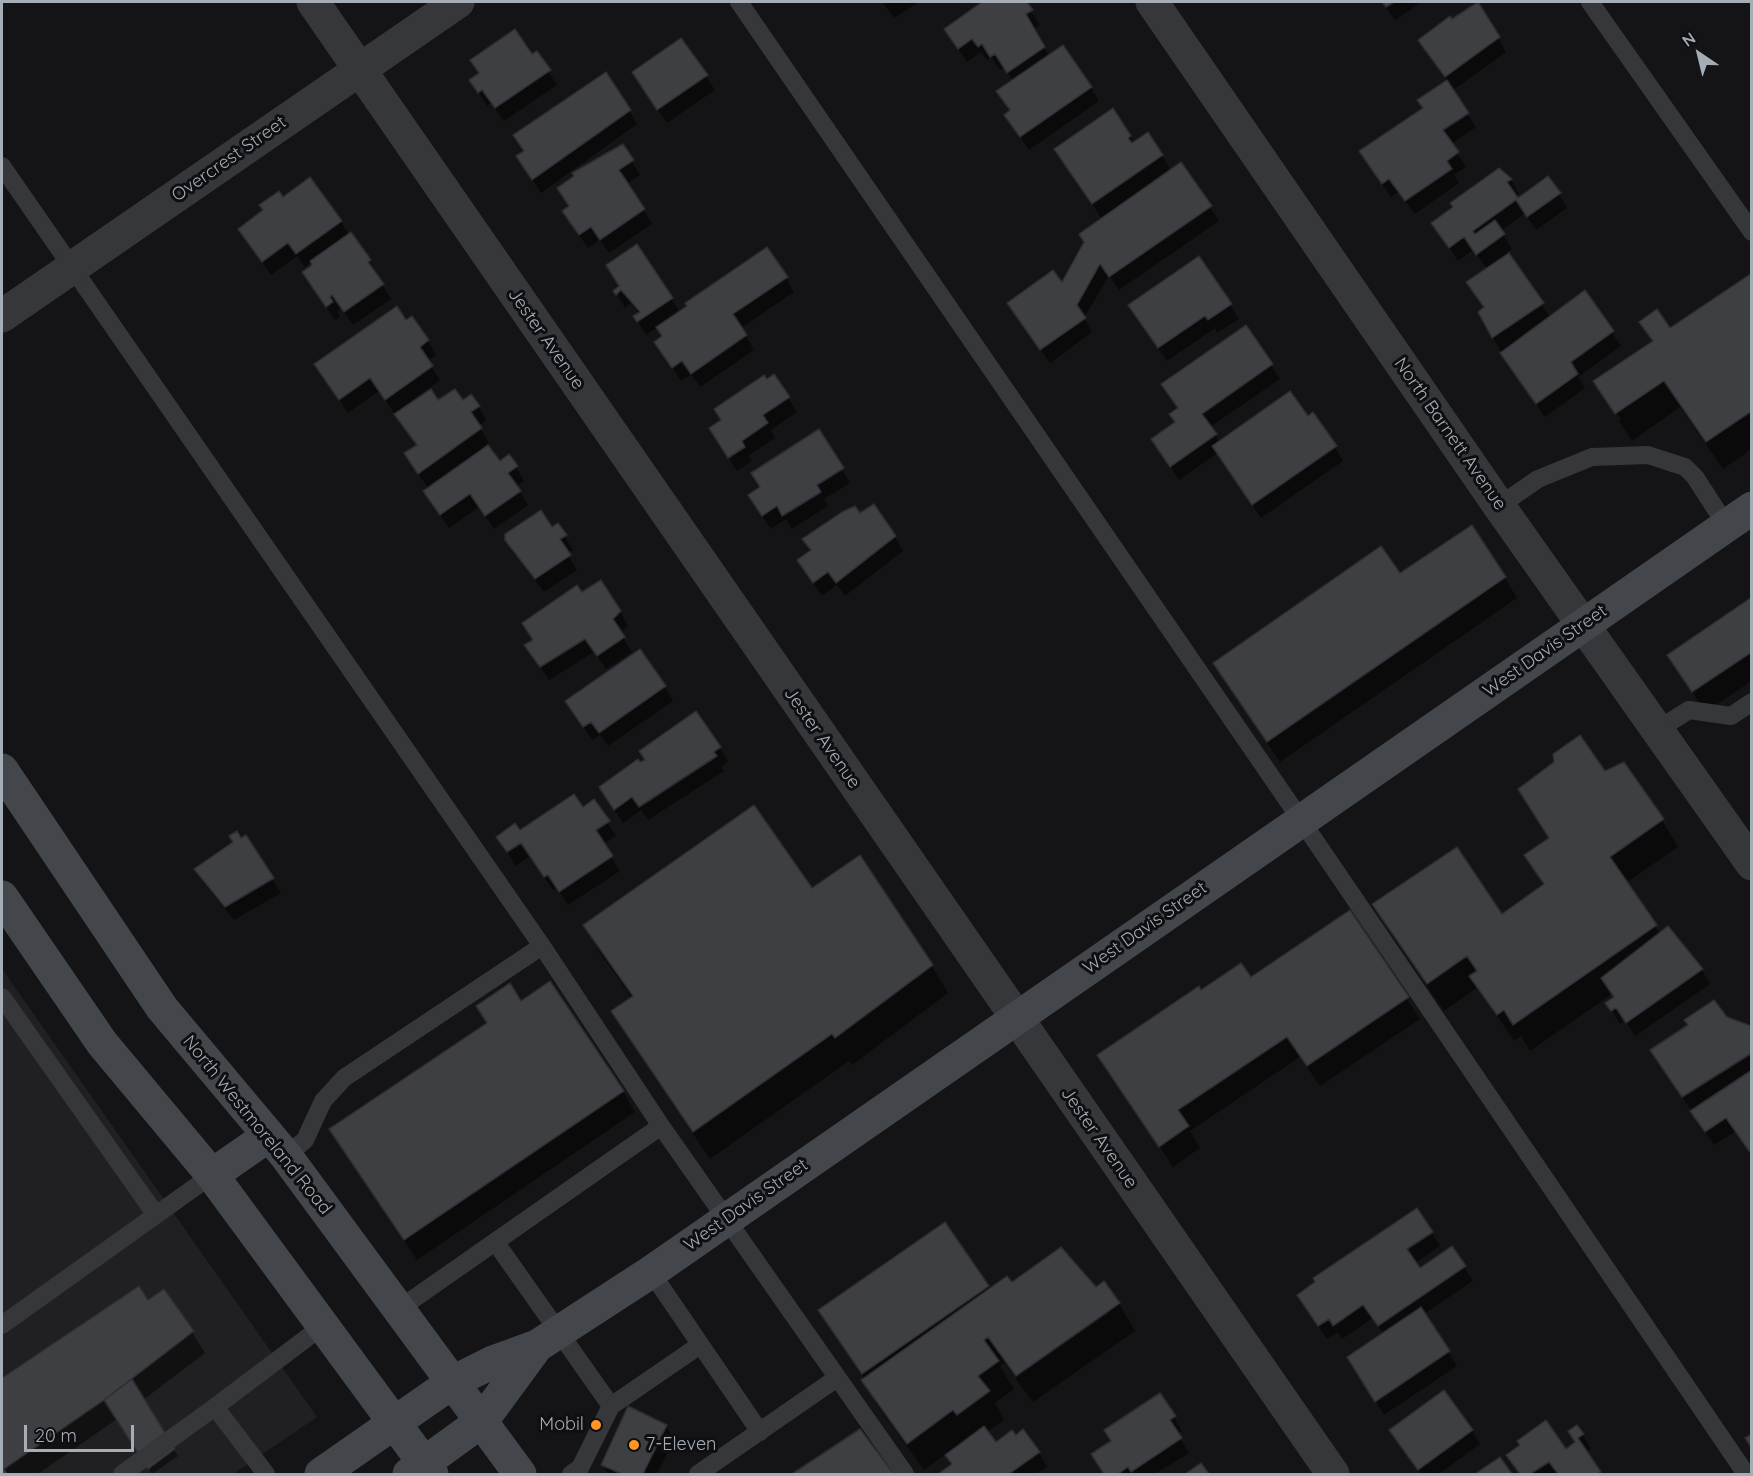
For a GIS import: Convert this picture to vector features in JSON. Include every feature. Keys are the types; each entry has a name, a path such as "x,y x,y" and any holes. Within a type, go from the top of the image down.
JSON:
{"main road":[{"name":"West Davis Street","path":"321,1474 453,1382 493,1362 548,1340 651,1272 1739,517"},
{"name":"North Westmoreland Road","path":"2,770 162,1008 277,1146 520,1474"},
{"path":"2,897 102,1043 212,1175 324,1325 394,1422 422,1471"},
{"path":"212,1175 277,1146"},
{"name":"West Davis Street","path":"422,1471 482,1421 548,1340"}],"street":[{"name":"Jester Avenue","path":"313,2 1333,1474"},
{"name":"Overcrest Street","path":"2,316 458,2"},
{"name":"North Barnett Avenue","path":"1152,2 1499,506 1752,864"}],"lane":[{"path":"739,2 1746,1474"},
{"path":"1590,2 1752,232"},
{"path":"2,166 542,946 661,1126 905,1474"},
{"path":"1499,506 1538,479 1592,457 1648,455 1684,467 1739,517"},
{"path":"1657,730 1689,710 1731,716 1752,702"},
{"path":"277,1146 305,1140 323,1101 344,1078 542,946"},
{"path":"2,997 156,1215"},
{"path":"399,1309 661,1126"},
{"path":"2,1325 212,1175"},
{"path":"496,1242 548,1340 611,1406"},
{"path":"651,1272 760,1432"},
{"path":"122,1474 324,1325"},
{"path":"579,1472 611,1406 700,1345"},
{"path":"698,1474 837,1377"},
{"path":"215,1407 266,1474"}],"shaded area":[{"path":"2,969 317,1417 233,1474 2,1474"}],"building":[{"path":"982,2 1027,2 1033,10 1026,14 1045,47 1007,73 995,54 990,57 982,44 978,47 972,39 958,49 944,29"},
{"path":"1382,2 1394,2 1386,7"},
{"path":"1478,2 1500,37 1445,77 1418,40 1450,16 1452,19"},
{"path":"515,29 532,54 537,51 551,70 495,108 482,90 478,93 469,80 479,73 470,60"},
{"path":"681,38 708,75 657,110 632,72"},
{"path":"1063,45 1092,87 1020,137 1004,115 1010,110 996,91"},
{"path":"606,72 631,110 532,180 516,156 524,151 513,135"},
{"path":"1447,80 1469,113 1443,130 1459,152 1447,161 1452,169 1405,201 1389,179 1382,184 1359,151 1423,108 1417,100"},
{"path":"1113,108 1131,136 1128,138 1132,143 1148,132 1163,155 1092,204 1054,149"},
{"path":"623,144 634,160 619,170 645,209 600,240 591,227 579,235 562,211 569,206 557,188 574,176 572,173"},
{"path":"1181,162 1212,206 1109,277 1100,264 1077,305 1086,318 1040,350 1007,303 1053,270 1062,282 1084,242 1079,234"},
{"path":"1499,168 1512,179 1507,182 1518,198 1548,176 1561,193 1527,217 1516,200 1473,231 1475,234 1495,220 1505,234 1476,255 1464,237 1449,248 1431,223 1453,207 1450,203"},
{"path":"310,177 342,221 296,254 288,243 262,262 238,229 263,210 259,205 279,191 283,197"},
{"path":"351,232 371,260 368,262 384,284 344,312 332,295 330,297 333,302 326,307 302,272 312,265 310,261"},
{"path":"637,244 673,298 637,322 633,316 640,312 621,290 616,295 613,291 619,286 606,265"},
{"path":"767,247 788,277 733,314 747,335 691,374 682,361 672,368 654,342 662,336 656,327 687,306 685,303"},
{"path":"1509,253 1544,303 1492,338 1478,312 1484,307 1466,282"},
{"path":"1199,256 1232,304 1208,320 1205,316 1158,348 1128,305"},
{"path":"1752,273 1752,411 1706,442 1664,381 1615,414 1593,381 1653,341 1639,322 1657,309 1670,328"},
{"path":"1585,290 1614,331 1571,362 1578,374 1536,404 1500,353"},
{"path":"397,306 406,320 412,316 429,340 420,347 433,366 385,400 370,378 339,400 314,364"},
{"path":"1246,325 1273,364 1202,414 1217,434 1170,467 1151,439 1175,422 1169,414 1178,408 1161,384"},
{"path":"774,374 790,397 763,415 768,423 742,441 745,447 728,458 709,428 721,420 714,409 764,375 767,379"},
{"path":"431,389 438,400 455,389 463,400 471,394 480,406 471,412 482,428 418,474 404,453 417,445 394,414"},
{"path":"1290,391 1308,416 1313,412 1337,446 1252,505 1212,446"},
{"path":"819,429 844,468 817,485 821,492 782,516 777,506 762,516 748,495 760,487 751,473"},
{"path":"488,445 500,461 509,454 518,466 508,473 521,491 485,516 470,494 440,515 423,491"},
{"path":"874,504 896,536 836,583 828,572 813,583 797,560 811,550 802,539 842,512 855,506 860,513"},
{"path":"541,510 552,527 558,523 567,535 560,539 571,555 535,579 505,540 505,534"},
{"path":"1472,525 1506,577 1267,742 1213,663 1381,546 1400,573"},
{"path":"601,580 621,611 613,619 625,637 597,656 585,639 540,667 524,645 533,640 522,623 577,585 582,592"},
{"path":"1752,597 1752,652 1692,692 1667,655"},
{"path":"640,649 666,686 599,733 591,722 583,727 565,701"},
{"path":"696,711 721,747 714,752 717,756 639,807 632,797 614,810 599,787 638,759 640,762 645,760 639,751"},
{"path":"1580,735 1605,771 1624,762 1664,819 1610,857 1657,925 1513,1025 1504,1010 1497,1015 1469,976 1477,971 1467,956 1427,984 1372,904 1457,847 1502,914 1544,884 1524,855 1549,838 1518,789 1554,762 1553,754"},
{"path":"574,794 583,807 594,799 610,821 596,830 613,856 559,892 548,875 544,877 521,843 507,852 496,837 515,823 520,830"},
{"path":"754,805 812,888 860,855 933,965 835,1038 832,1034 693,1132 611,1011 633,996 583,925"},
{"path":"237,831 241,838 246,835 274,878 225,907 194,869 233,842 229,836"},
{"path":"1350,910 1409,997 1307,1066 1287,1037 1178,1110 1189,1126 1159,1147 1097,1055 1199,986 1201,990 1241,963 1251,977"},
{"path":"1668,926 1703,969 1626,1023 1616,1008 1611,1011 1605,1003 1614,997 1601,978"},
{"path":"550,981 624,1091 404,1240 329,1129 487,1023 476,1006 510,983 521,1001"},
{"path":"1714,1000 1727,1017 1751,1026 1752,1053 1682,1097 1650,1050 1688,1025 1684,1020"},
{"path":"1752,1070 1752,1149 1749,1151 1726,1118 1705,1132 1690,1111"},
{"path":"1417,1208 1433,1232 1407,1249 1420,1268 1452,1246 1466,1266 1378,1326 1363,1305 1333,1326 1329,1319 1318,1326 1297,1295 1315,1282 1313,1278"},
{"path":"945,1222 989,1286 862,1374 818,1310"},
{"path":"1061,1247 1096,1287 1104,1281 1120,1303 1016,1376 988,1337 984,1340 999,1361 978,1376 990,1391 957,1415 953,1410 907,1444 861,1380 1007,1276 1012,1282"},
{"path":"139,1286 148,1300 164,1289 194,1331 104,1400 4,1469 7,1474 2,1474 2,1378"},
{"path":"1421,1307 1450,1351 1375,1402 1347,1357"},
{"path":"132,1379 175,1449 148,1469 104,1400"},
{"path":"1444,1390 1473,1430 1418,1470 1389,1430"},
{"path":"1160,1393 1176,1416 1170,1420 1182,1438 1131,1472 1128,1467 1118,1474 1104,1474 1091,1454 1111,1441 1104,1430"},
{"name":"7-Eleven","path":"628,1406 667,1425 643,1474 622,1474 601,1465"},
{"path":"1546,1420 1566,1449 1575,1442 1568,1431 1577,1425 1584,1434 1578,1438 1601,1472 1597,1474 1558,1474 1549,1462 1530,1474 1520,1474 1506,1455 1520,1445 1517,1441"},
{"path":"984,1426 996,1442 1012,1430 1016,1435 1023,1429 1040,1452 1009,1474 938,1474 952,1464 945,1455"},
{"path":"860,1429 894,1474 792,1474"},
{"path":"1752,1434 1752,1448 1745,1438"},
{"path":"1500,1457 1512,1474 1475,1474"},
{"path":"1201,1463 1209,1474 1185,1474"}],"place":[{"name":"Mobil","path":"596,1425"},
{"name":"7-Eleven","path":"634,1445"}]}
